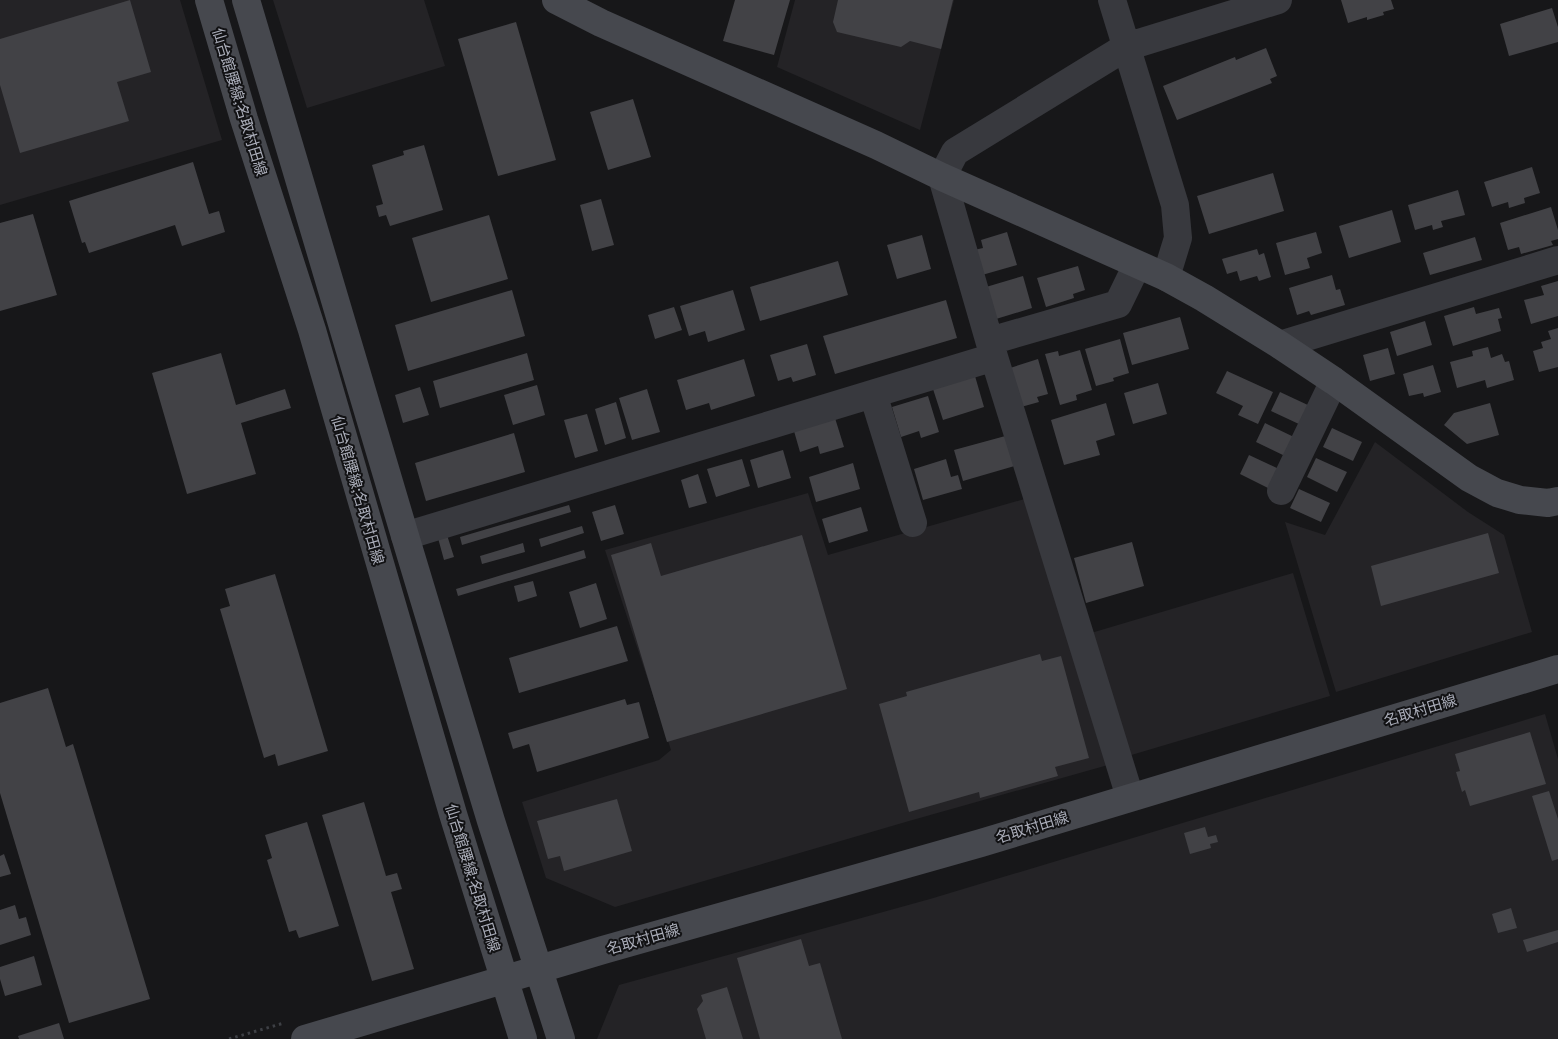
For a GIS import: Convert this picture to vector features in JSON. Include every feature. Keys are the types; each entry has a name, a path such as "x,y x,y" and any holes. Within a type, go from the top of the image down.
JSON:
{"main road":[{"name":"仙台館腰線;名取村田線","path":"209,0 244,118 312,330 450,804 523,1039"},
{"name":"仙台館腰線;名取村田線","path":"246,0 488,812 561,1039"},
{"path":"556,0 600,23 876,145 942,177 1166,277 1280,345 1334,381 1469,478 1497,493 1520,500 1548,503 1558,501"},
{"name":"名取村田線","path":"305,1039 972,846 1558,669"}],"street":[{"path":"1112,0 1174,205 1178,238 1166,277"},
{"path":"1130,797 992,349 942,177 955,152 1126,47 1278,0"},
{"path":"1280,345 1558,260"},
{"path":"405,536 872,394 1118,304 1137,265"},
{"path":"1281,491 1334,381"},
{"path":"872,394 912,523"}],"shaded area":[{"path":"0,0 180,0 222,140 0,205"},
{"path":"273,0 424,0 445,66 307,108"},
{"path":"795,0 954,0 920,130 777,67"},
{"path":"1375,442 1468,512 1504,535 1532,632 1336,692 1285,522 1325,535"},
{"path":"808,493 828,555 1028,498 1108,765 615,907 546,878 522,802 659,760 671,750 605,550"},
{"path":"1293,573 1330,696 1128,756 1091,633"},
{"path":"1545,714 1558,759 1558,1039 597,1039 619,985 930,899"}],"building":[{"path":"130,0 151,72 117,82 129,121 20,153 0,85 0,39"},
{"path":"735,0 790,0 774,55 723,41"},
{"path":"838,0 953,0 941,49 910,41 901,47 837,32 833,22"},
{"path":"1341,0 1391,0 1394,9 1383,12 1384,15 1367,20 1367,17 1348,23"},
{"path":"1552,8 1558,27 1558,42 1509,56 1500,24"},
{"path":"516,22 556,160 498,176 458,39"},
{"path":"1266,48 1277,76 1270,79 1272,83 1177,120 1163,86 1235,57 1236,60"},
{"path":"633,99 651,157 608,170 590,112"},
{"path":"424,145 443,210 390,226 386,215 379,217 376,206 383,204 372,165 404,155 403,151"},
{"path":"193,162 209,214 219,211 225,232 182,246 175,225 89,253 85,242 82,243 69,201"},
{"path":"1532,167 1540,193 1524,198 1525,203 1509,208 1508,202 1492,207 1484,182"},
{"path":"1273,173 1284,211 1209,234 1197,196"},
{"path":"1458,190 1465,215 1441,221 1443,227 1433,230 1432,225 1415,230 1408,205"},
{"path":"601,199 614,245 592,251 580,205"},
{"path":"1551,207 1558,230 1558,239 1551,241 1553,245 1521,254 1519,247 1508,250 1500,223"},
{"path":"1392,210 1401,242 1349,258 1339,226"},
{"path":"33,214 57,295 0,311 0,223"},
{"path":"489,215 508,279 431,302 412,238"},
{"path":"1007,232 1017,265 982,275 974,250 983,248 981,240"},
{"path":"1316,232 1322,253 1307,258 1310,268 1285,275 1276,243"},
{"path":"922,235 931,269 897,279 887,245"},
{"path":"1475,237 1482,260 1430,275 1423,253"},
{"path":"1257,249 1259,255 1264,253 1271,277 1259,281 1257,276 1240,281 1237,271 1227,274 1222,259"},
{"path":"838,261 848,295 760,321 750,287"},
{"path":"1078,266 1085,290 1073,294 1074,298 1046,307 1037,278"},
{"path":"1332,275 1336,290 1340,289 1345,305 1311,315 1309,311 1297,315 1289,288"},
{"path":"1023,276 1032,308 996,319 986,287"},
{"path":"1558,281 1558,316 1531,324 1524,300 1544,295 1541,286"},
{"path":"512,290 525,336 408,371 395,325"},
{"path":"733,290 745,330 708,342 705,331 689,336 680,306"},
{"path":"946,300 957,338 835,374 823,336"},
{"path":"674,307 682,330 655,339 648,315"},
{"path":"1474,307 1476,314 1499,308 1502,318 1498,319 1501,331 1453,346 1444,316"},
{"path":"1180,317 1189,349 1132,365 1123,333"},
{"path":"1425,321 1432,345 1397,356 1390,332"},
{"path":"1558,328 1558,367 1539,372 1533,351 1543,348 1541,342 1551,339 1548,331"},
{"path":"1120,339 1129,373 1113,378 1114,381 1096,386 1085,349"},
{"path":"807,344 816,375 793,382 791,377 778,381 770,355"},
{"path":"1488,347 1491,358 1502,354 1505,362 1509,361 1514,380 1487,388 1485,380 1457,388 1450,362 1473,356 1472,351"},
{"path":"1388,348 1395,374 1370,381 1363,355"},
{"path":"1080,350 1092,390 1076,395 1077,400 1060,405 1045,354 1058,351 1059,356"},
{"path":"221,353 236,405 285,389 291,408 241,423 256,474 187,494 152,373"},
{"path":"527,353 534,380 440,408 433,381"},
{"path":"744,359 755,396 711,410 709,403 686,410 677,380"},
{"path":"1038,359 1048,394 1037,397 1039,402 1021,407 1010,368"},
{"path":"1433,365 1441,392 1424,397 1423,393 1409,396 1403,374"},
{"path":"1227,371 1273,392 1258,424 1238,415 1243,406 1216,393"},
{"path":"975,376 984,407 943,420 933,389"},
{"path":"1158,383 1167,414 1133,424 1124,393"},
{"path":"537,385 545,415 513,425 504,395"},
{"path":"420,387 429,415 403,423 395,395"},
{"path":"647,389 660,432 632,440 619,398"},
{"path":"1280,392 1310,406 1301,425 1271,411"},
{"path":"928,396 939,432 921,438 919,431 901,437 892,407"},
{"path":"616,402 626,438 605,445 595,409"},
{"path":"1106,403 1115,435 1096,441 1100,455 1064,465 1051,420"},
{"path":"1490,403 1499,435 1467,444 1444,425 1454,413"},
{"path":"587,414 598,451 575,458 564,420"},
{"path":"835,418 844,447 820,454 818,446 800,452 794,431"},
{"path":"1265,423 1296,438 1287,457 1256,442"},
{"path":"1332,428 1362,442 1353,461 1323,447"},
{"path":"514,433 525,472 426,501 415,463"},
{"path":"1009,435 1018,465 963,481 954,450"},
{"path":"783,450 791,478 758,488 750,460"},
{"path":"1249,455 1279,469 1270,489 1240,474"},
{"path":"1316,458 1347,472 1337,492 1307,477"},
{"path":"742,459 750,486 716,497 707,469"},
{"path":"946,459 951,477 958,475 962,489 923,500 914,469"},
{"path":"853,463 860,489 816,502 809,477"},
{"path":"698,474 707,503 689,508 681,480"},
{"path":"1299,489 1330,503 1321,522 1290,508"},
{"path":"569,505 571,512 462,545 460,537"},
{"path":"615,505 624,534 601,541 592,512"},
{"path":"861,507 868,531 829,543 822,519"},
{"path":"582,526 584,533 541,547 539,539"},
{"path":"1488,533 1499,573 1381,606 1371,566"},
{"path":"447,535 454,557 444,560 438,538"},
{"path":"802,535 847,689 667,742 611,555 651,543 661,576"},
{"path":"1132,542 1144,586 1086,603 1074,558"},
{"path":"523,543 525,552 482,564 480,556"},
{"path":"584,550 586,558 458,596 456,589"},
{"path":"275,574 328,751 278,766 275,754 264,758 220,609 230,606 225,589"},
{"path":"533,581 537,596 518,602 514,586"},
{"path":"596,583 607,619 580,628 569,592"},
{"path":"617,626 628,661 519,693 509,658"},
{"path":"1040,654 1042,661 1061,656 1089,758 1055,767 1058,776 980,798 979,792 909,812 879,704 907,696 906,692"},
{"path":"48,688 66,747 73,744 150,999 69,1023 0,793 0,703"},
{"path":"625,699 627,705 639,702 649,738 537,772 529,744 513,749 508,733"},
{"path":"1530,732 1546,784 1470,806 1465,790 1462,792 1456,772 1460,771 1455,754"},
{"path":"1549,791 1558,819 1558,859 1552,861 1532,796"},
{"path":"617,799 632,851 564,871 560,856 548,859 537,821"},
{"path":"364,802 386,876 397,873 402,889 391,892 414,969 372,981 322,815"},
{"path":"307,822 339,926 299,938 296,930 289,932 267,860 272,858 265,835"},
{"path":"1205,827 1208,837 1216,835 1218,842 1210,844 1211,848 1190,854 1184,833"},
{"path":"4,854 11,874 0,877 0,856"},
{"path":"15,905 19,919 26,917 31,935 0,945 0,910"},
{"path":"1511,908 1517,928 1498,933 1492,914"},
{"path":"1558,930 1558,942 1527,952 1523,940"},
{"path":"801,939 809,966 820,963 842,1039 760,1039 737,958"},
{"path":"34,956 42,985 5,996 0,979 0,967"},
{"path":"727,987 743,1039 706,1039 697,1009 703,1001 701,995"},
{"path":"59,1023 64,1039 19,1039 18,1036"}]}
